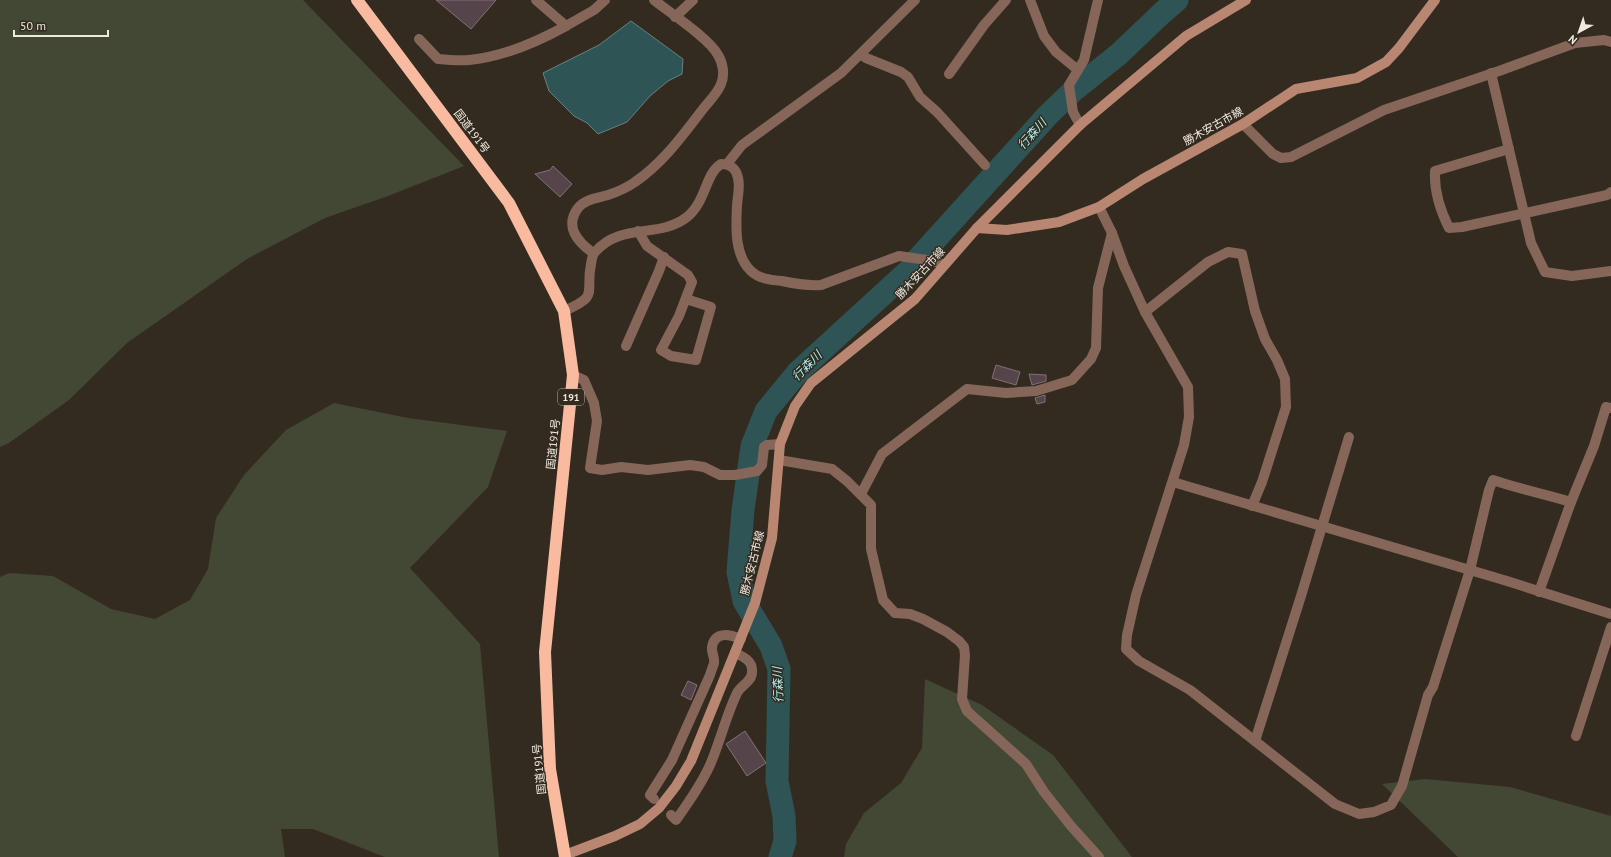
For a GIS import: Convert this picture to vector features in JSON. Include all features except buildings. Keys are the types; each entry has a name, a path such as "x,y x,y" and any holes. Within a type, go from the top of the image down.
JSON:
{"highway":[{"name":"国道191号","path":"357,0 509,203 564,311 574,375 545,652 550,769 565,856"}],"main road":[{"name":"勝木安古市線","path":"565,856 615,836 640,824 659,808 676,786 691,761 755,603 772,538 780,444 795,406 811,383 915,298 977,228 1080,125 1186,36 1246,0"},
{"name":"勝木安古市線","path":"977,228 1007,230 1059,222 1099,207 1143,179 1243,124 1296,89 1357,78 1386,62 1399,48 1436,0"}],"street":[{"path":"536,0 566,26"},
{"path":"419,39 438,59 469,60 506,52 542,39 594,10 604,0"},
{"path":"593,254 581,244 573,231 573,218 578,207 587,201 608,195 634,183 658,164 722,84 723,67 718,54 708,42 654,0"},
{"path":"675,17 693,0"},
{"path":"727,164 742,145 841,73 915,0"},
{"path":"949,74 984,25 1006,0"},
{"path":"1030,0 1044,36 1056,52 1078,70"},
{"path":"1080,125 1072,109 1069,85 1084,60 1098,0"},
{"path":"1243,124 1273,154 1281,158 1291,157 1384,110 1575,43 1604,40 1611,42"},
{"path":"860,54 866,58 901,72 908,77 920,97 937,112 985,165"},
{"path":"1491,73 1531,243 1545,272 1572,276 1611,271"},
{"path":"1509,149 1435,172 1434,186 1442,214 1449,228 1462,227 1524,214 1607,195 1611,192"},
{"path":"564,311 582,303 587,297 590,288 590,266 593,254 605,242 624,233 670,226 687,217 699,203 714,168 721,164 727,164 736,170 739,183 736,226 738,247 751,272 760,277 808,286 821,285 899,256 934,261 944,265"},
{"path":"1099,207 1112,233 1124,266 1145,312 1188,388 1189,417 1184,445 1136,595 1127,636 1126,649 1139,661 1190,690 1335,804 1359,814 1374,812 1391,805 1402,786 1428,695 1433,687 1470,570 1493,480 1524,490 1534,491 1571,502"},
{"path":"638,231 647,246 688,275 692,282 679,316 661,350 671,356 696,360 711,307 686,299"},
{"path":"861,494 882,454 966,389 1006,393 1036,391 1072,380 1091,359 1096,348 1098,288 1112,233"},
{"path":"1145,312 1208,262 1228,252 1242,254 1255,311 1265,339 1277,360 1285,379 1286,386 1286,407 1262,482 1252,506"},
{"path":"626,346 664,257"},
{"path":"574,375 584,380 594,403 597,422 590,468 602,470 621,467 648,470 690,465 704,467 720,475 735,475 757,471 762,465 764,448 767,445 780,444"},
{"path":"1539,592 1571,502 1594,446 1606,407 1611,408"},
{"path":"1254,741 1301,596 1349,437"},
{"path":"779,460 832,469 847,480 871,505 872,549 883,600 895,613 910,614 923,618 959,641 964,647 965,655 962,699 967,711 1026,764 1044,792 1071,826 1100,857"},
{"path":"1173,482 1470,570 1611,614"},
{"path":"1576,736 1611,627"},
{"path":"654,799 650,795 672,760 710,675 714,661 712,647 715,641 721,635 729,634 742,637"},
{"path":"672,815 676,820 697,792 710,765 738,692 750,680 752,664 747,659 735,653"}],"green space":[{"path":"0,0 303,0 464,166 388,196 325,218 247,259 127,343 69,400 9,443 0,447"},
{"path":"334,403 408,418 507,431 488,487 410,568 480,644 499,857 385,857 313,829 281,829 285,857 0,857 0,577 9,573 53,576 111,609 155,619 190,600 208,569 216,518 244,475 286,430"},
{"path":"925,679 982,705 1053,755 1132,857 844,857 846,844 864,813 901,783 922,748"},
{"path":"1425,779 1510,787 1611,816 1611,857 1458,857 1382,784"}],"water":[{"path":"631,21 683,59 682,74 668,81 650,96 627,122 598,134 587,123 574,116 549,91 543,73 599,45"}],"waterway":[{"name":"行森川","path":"780,857 785,841 784,816 777,781 779,669 771,646 744,601 738,572 743,510 752,446 766,411 798,372 916,264 916,261 1048,115 1074,90 1119,54 1177,0"}]}
